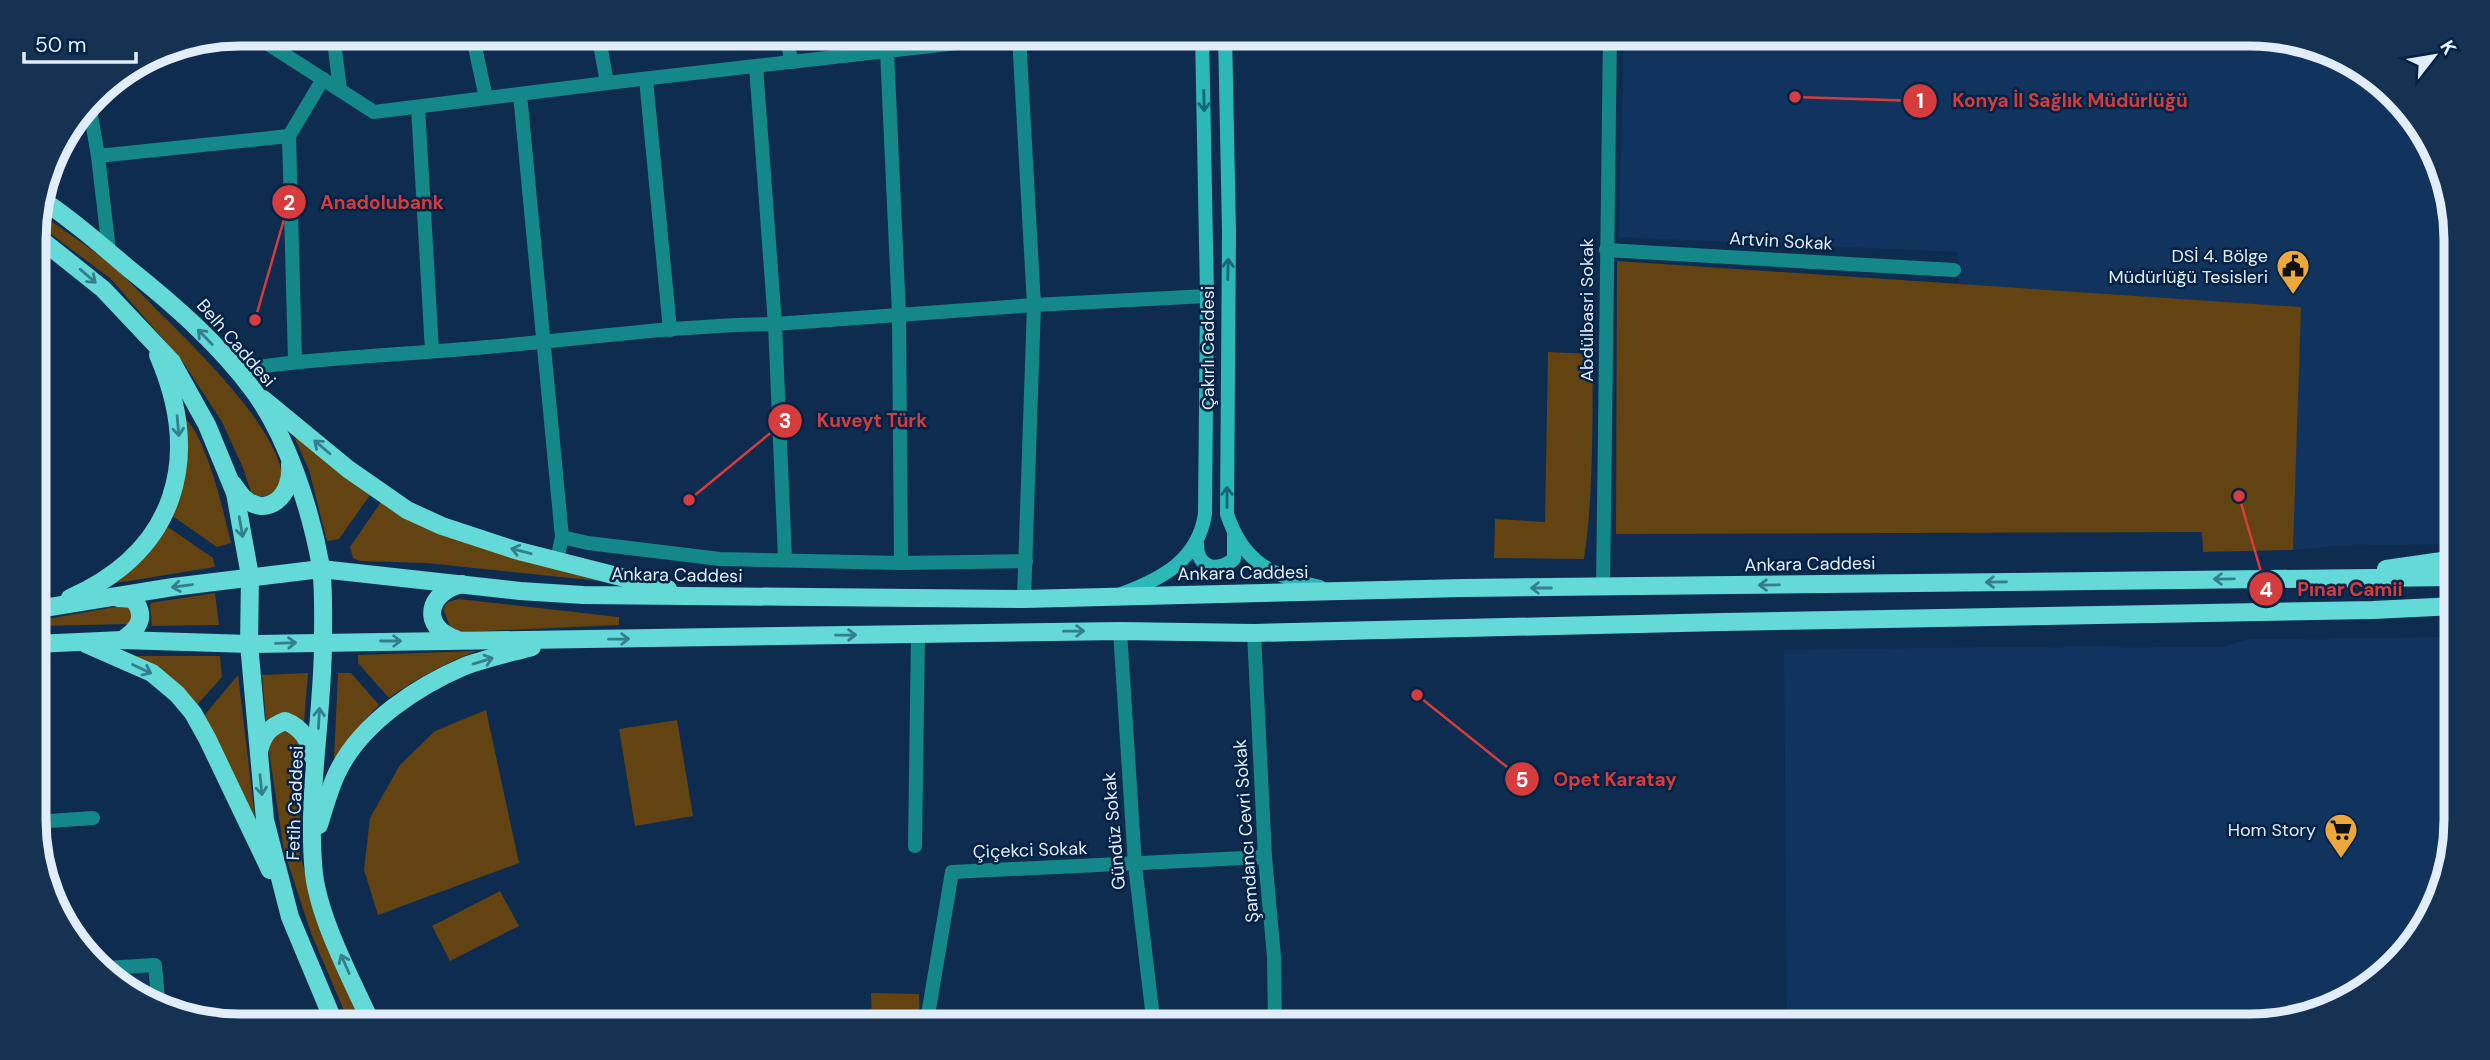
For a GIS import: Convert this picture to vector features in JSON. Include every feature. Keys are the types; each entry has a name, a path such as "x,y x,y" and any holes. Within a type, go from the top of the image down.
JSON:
{"main road":[{"name":"Belh Caddesi","path":"49,204 173,303 255,392 289,458 308,508 321,569"},
{"path":"46,244 103,289 172,362 201,414 234,493 250,576"},
{"path":"46,606 88,590 128,563 157,529 168,508 180,452 177,417 162,363 151,338"},
{"path":"255,392 348,469 407,510 442,526 589,570 706,597"},
{"path":"228,478 244,498 267,505 286,494 290,484 289,458"},
{"path":"2341,577 2445,560"},
{"name":"Ankara Caddesi","path":"46,607 250,576 321,569 570,594 1024,599 1463,588 2445,577"},
{"name":"Fetih Caddesi","path":"321,569 323,642 316,767 314,875 328,924 367,1014"},
{"name":"Fetih Caddesi","path":"250,576 249,644 265,820 286,901 309,967 330,1014"},
{"path":"463,641 443,635 435,627 433,616 434,602 440,593 465,583"},
{"path":"116,598 133,599 139,607 141,617 138,628 122,640"},
{"path":"46,644 122,640 249,644 1120,631 1254,634 2445,607"},
{"path":"2373,610 2445,615"},
{"path":"313,845 338,770 375,724 413,694 467,666 558,640"},
{"path":"80,642 152,673 177,694 193,713 286,901"},
{"path":"258,754 265,734 270,728 285,721 300,729 307,739 316,767"}],"street":[{"path":"271,46 374,112 931,46"},
{"path":"334,46 340,90"},
{"path":"475,46 486,98"},
{"path":"600,46 607,83"},
{"path":"789,46 791,62"},
{"path":"1020,46 1034,305 1024,599"},
{"name":"Çakırlı Caddesi","path":"1197,544 1205,514 1207,296 1202,46"},
{"name":"Çakırlı Caddesi","path":"1225,46 1229,231 1227,514 1234,535"},
{"name":"Abdülbasri Sokak","path":"1603,588 1610,46"},
{"path":"887,51 899,314 901,563"},
{"path":"756,66 775,324 785,559"},
{"path":"295,361 289,136 323,79"},
{"path":"646,79 670,330"},
{"path":"520,94 562,537 556,560"},
{"path":"418,107 432,351"},
{"path":"91,115 109,251"},
{"path":"98,156 289,136"},
{"name":"Artvin Sokak","path":"1606,250 1954,270"},
{"path":"237,370 295,361 732,324 775,324 1034,305 1207,296"},
{"path":"1197,544 1197,555 1202,562 1213,566 1226,566 1234,559 1234,535"},
{"path":"1234,535 1249,554 1269,571 1290,580 1342,591"},
{"path":"562,537 588,543 720,559 901,563 1026,561"},
{"path":"1114,596 1140,587 1164,574 1185,558 1197,544"},
{"name":"Gündüz Sokak","path":"1120,631 1135,865 1152,1014"},
{"path":"915,846 918,634"},
{"name":"Şamdancı Cevri Sokak","path":"1254,634 1275,1014"},
{"path":"46,821 93,818"},
{"name":"Çiçekci Sokak","path":"928,1014 952,872 1265,857"},
{"path":"113,968 155,965 158,997"}],"shaded area":[{"path":"1624,46 2263,46 2289,49 2325,60 2348,71 2388,102 2419,142 2438,189 2445,239 2445,544 2336,546 2293,550 2296,419 1616,534 1617,261 1959,284 1958,252 1619,237"},
{"path":"47,218 121,273 234,391 254,416 280,464 283,485 272,496 256,496 251,492 222,422 183,362 111,279 46,230"},
{"path":"1617,261 2301,307 2293,550 2203,552 2202,532 1616,534"},
{"path":"1548,352 1593,354 1591,482 1584,559 1494,558 1495,519 1545,522"},
{"path":"185,418 208,459 231,543 217,547 171,515"},
{"path":"298,436 370,495 339,539 327,541 309,470 295,439"},
{"path":"381,502 476,546 599,581 427,563 360,561 353,558 350,547"},
{"path":"165,525 213,558 215,567 110,584"},
{"path":"215,593 219,625 152,626 150,603"},
{"path":"459,599 619,617 619,625 461,632 450,627 443,609 448,602"},
{"path":"120,606 128,606 134,610 130,624 46,626 46,619"},
{"path":"2445,637 2445,821 2441,859 2430,895 2419,918 2388,958 2369,974 2348,989 2325,1000 2301,1008 2263,1014 1787,1014 1784,650 2222,647 2249,639"},
{"path":"476,651 431,672 389,698 358,663 358,655"},
{"path":"134,656 220,656 222,677 196,706"},
{"path":"308,673 304,723 277,715 266,720 262,675"},
{"path":"338,673 351,673 379,705 334,759"},
{"path":"238,675 255,818 251,820 202,718"},
{"path":"486,710 519,863 378,915 364,870 370,818 400,765 435,731"},
{"path":"677,720 693,816 635,826 619,729"},
{"path":"285,730 294,732 304,747 298,848 321,927 358,1014 345,1014 311,933 284,851 268,745 271,735"},
{"path":"500,891 519,926 450,961 432,926"},
{"path":"147,972 149,992 142,989 121,974"},
{"path":"871,993 919,994 920,1014 872,1014"}],"place":[{"name":"Konya İl Sağlık Müdürlüğü","path":"1795,97"},
{"name":"DSİ 4. Bölge Müdürlüğü Tesisleri","path":"2293,296"},
{"name":"Anadolubank","path":"255,320"},
{"name":"Pınar Camii","path":"2239,496"},
{"name":"Kuveyt Türk","path":"689,500"},
{"name":"Opet Karatay","path":"1417,695"},
{"name":"Hom Story","path":"2341,860"}]}
